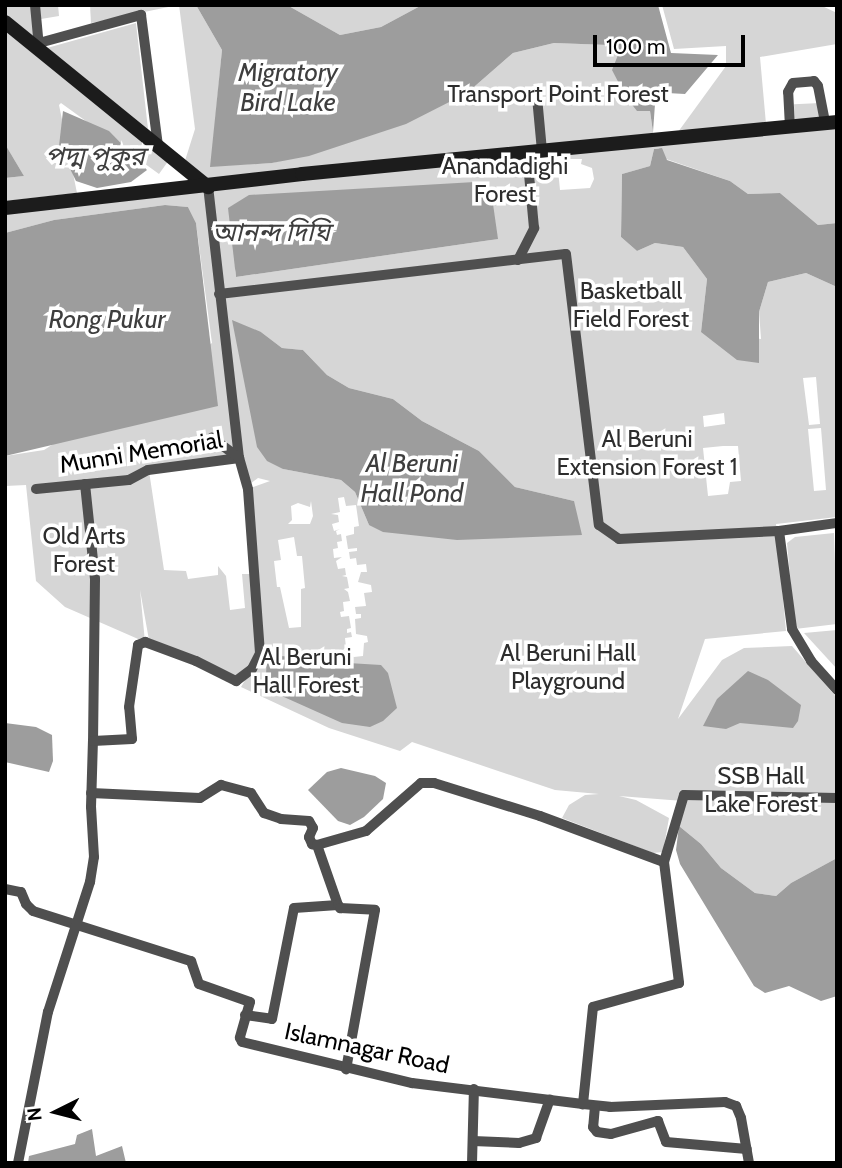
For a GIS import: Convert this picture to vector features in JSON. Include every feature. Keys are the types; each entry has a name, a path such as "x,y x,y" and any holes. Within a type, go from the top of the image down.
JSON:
{"street":[{"path":"35,5 39,46"},
{"path":"39,46 141,15 158,146"},
{"path":"5,22 39,46 208,187"},
{"path":"5,208 208,187 307,173 790,127 831,122 814,81 793,83 788,92 790,127"},
{"path":"518,260 534,228 537,97"},
{"name":"Munni Memorial","path":"36,489 129,480 148,470 239,458 208,187"},
{"path":"219,294 566,254 599,525 619,539 779,531 837,523"},
{"path":"93,741 132,739 129,707 138,645 145,642 183,656 236,681 252,669 260,653 248,489 239,458 212,438"},
{"path":"18,1163 48,1012 78,927 94,857 91,793 95,579 85,484"},
{"path":"779,531 792,629 811,662 837,690"},
{"path":"91,793 200,798 221,785 251,793 264,813 281,819 309,821 313,828 309,837 312,844 317,845 366,831 421,783 434,783 540,816 664,862"},
{"path":"583,1104 593,1007 679,983 664,862 684,795 837,798"},
{"path":"317,845 340,908 375,910 346,1069"},
{"name":"Islamnagar Road","path":"5,889 20,892 33,911 191,961 199,984 250,1002 240,1038 242,1042 412,1083 595,1106 725,1102 736,1106 747,1149"},
{"path":"245,1015 272,1019 293,908 338,905"},
{"path":"472,1163 474,1089"},
{"path":"473,1141 519,1143 536,1138 550,1099"},
{"path":"595,1106 593,1127 597,1132 611,1134 658,1121 666,1142 747,1149 749,1163"}],"green space":[{"path":"5,5 35,5 40,50 5,22"},
{"path":"39,5 58,5 59,16 41,19"},
{"path":"90,5 178,5 91,23"},
{"path":"179,5 196,5 222,50 211,166 272,163 334,147 467,93 513,53 554,43 608,45 618,55 650,111 652,135 527,152 534,228 518,260 568,251 524,254 538,225 534,170 558,170 560,190 590,188 594,179 592,168 581,164 582,159 564,159 559,153 837,124 837,223 818,225 780,193 748,194 730,181 666,159 659,148 654,149 650,166 622,174 621,237 637,251 655,243 683,247 707,279 701,332 761,339 759,312 768,282 806,273 837,287 837,517 776,524 786,631 705,639 678,719 722,660 744,648 792,646 837,698 837,858 791,883 776,896 755,893 721,868 701,844 679,826 683,801 619,796 636,800 669,818 663,852 653,853 562,818 569,805 585,795 599,794 555,790 412,742 400,751 329,728 241,687 250,672 236,681 149,640 140,590 145,642 65,607 36,581 26,485 5,486 5,456 44,450 212,343 196,223 188,207 165,205 54,220 5,233 5,208 208,187 183,167 195,129","holes":["498,239 236,277 235,257","261,332 282,348 303,350 327,375 349,388 393,399 422,421 479,451 515,487 574,501 369,525 355,492 341,480 283,469","816,377 820,424 809,425 803,378","724,413 725,424 704,427 703,416","821,428 826,490 814,491 808,429","738,446 741,481 730,482 728,494 708,496 703,448","238,458 247,486 258,478 270,481 248,489 256,574 242,574 245,608 230,610 226,576 218,566 218,575 188,579 186,571 164,570 149,471","344,497 346,506 356,505 359,526 354,527 354,534 346,536 348,549 357,548 357,551 349,552 350,559 356,558 357,565 366,564 367,572 361,572 358,582 371,585 372,592 364,593 366,606 355,607 356,614 361,614 361,618 355,619 356,634 367,636 368,642 364,643 363,656 354,657 348,655 347,650 343,650 346,647 345,638 352,637 351,632 347,633 347,629 351,628 349,616 341,617 340,612 344,611 343,602 350,601 348,592 344,589 349,588 347,577 342,576 346,575 345,568 338,569 336,561 342,557 334,558 333,549 338,548 337,542 342,541 341,534 337,535 336,531 340,529 334,531 332,524 339,522 338,515 331,514 340,512 338,498","311,501 313,516 310,524 288,524 292,520 291,506 298,503 310,507","294,537 297,556 302,556 305,588 301,589 301,627 289,628 280,587 277,587 274,561 281,560 278,540"]},
{"path":"287,5 422,5 381,27 340,35"},
{"path":"662,5 820,5 837,13 837,44 760,57 766,124 678,132 726,66 726,46 674,49"},
{"path":"136,23 148,129 47,48"},
{"path":"5,27 169,160 159,174 61,103 59,105 77,193 5,201 5,178 24,176 5,144"},
{"path":"820,103 821,121 795,122 794,104"},
{"path":"834,533 837,624 795,629 787,543 795,537"},
{"path":"837,630 837,669 804,633"}],"water":[{"name":"Migratory Bird Lake","path":"196,5 287,5 340,35 381,27 422,5 658,5 671,53 718,55 685,94 667,93 655,104 653,132 650,111 637,111 626,97 612,70 618,55 608,45 554,43 513,53 467,93 406,124 309,156 272,163 210,167 222,50"},
{"name":"পদ্ম পুকুর","path":"63,111 109,131 147,170 131,182 97,188 76,181 59,146"},
{"path":"5,144 24,176 5,178"},
{"path":"662,148 667,160 730,181 748,194 780,193 818,225 837,223 837,287 806,273 768,282 759,312 759,363 737,360 701,332 707,279 683,247 655,243 637,251 621,237 622,174 650,166 654,149"},
{"name":"আনন্দ দিঘি","path":"475,182 493,204 498,239 236,277 228,208 249,195"},
{"name":"Rong Pukur","path":"165,205 188,207 196,223 218,406 5,456 5,233 54,220"},
{"name":"Al Beruni Hall Pond","path":"232,320 261,332 282,348 303,350 327,375 349,388 393,399 422,421 479,451 515,487 574,501 582,535 457,540 383,532 369,525 355,492 341,480 283,469 267,461 257,447"},
{"path":"330,651 348,663 381,665 388,673 397,708 383,721 370,727 342,723 275,693 266,675 267,655 308,658"},
{"path":"748,671 768,680 801,705 798,721 793,728 740,723 726,729 703,726 717,699"},
{"path":"5,723 36,727 52,735 53,761 49,772 5,762"},
{"path":"341,768 375,776 386,783 383,799 364,817 350,825 338,821 308,790 327,772"},
{"path":"679,826 701,844 721,868 755,893 776,896 791,883 837,858 837,996 821,1001 789,986 765,993 754,986 680,864 676,850"},
{"path":"92,1129 96,1156 122,1146 126,1163 28,1163 29,1156 75,1144 77,1135"}],"park label":[{"name":"Transport Point Forest","path":"558,94"},
{"name":"Anandadighi Forest","path":"505,180"},
{"name":"Basketball Field Forest","path":"631,305"},
{"name":"Al Beruni Extension Forest 1","path":"647,453"},
{"name":"Old Arts Forest","path":"84,550"},
{"name":"Al Beruni Hall Playground","path":"568,667"},
{"name":"Al Beruni Hall Forest","path":"306,671"},
{"name":"SSB Hall Lake Forest","path":"761,790"}]}
